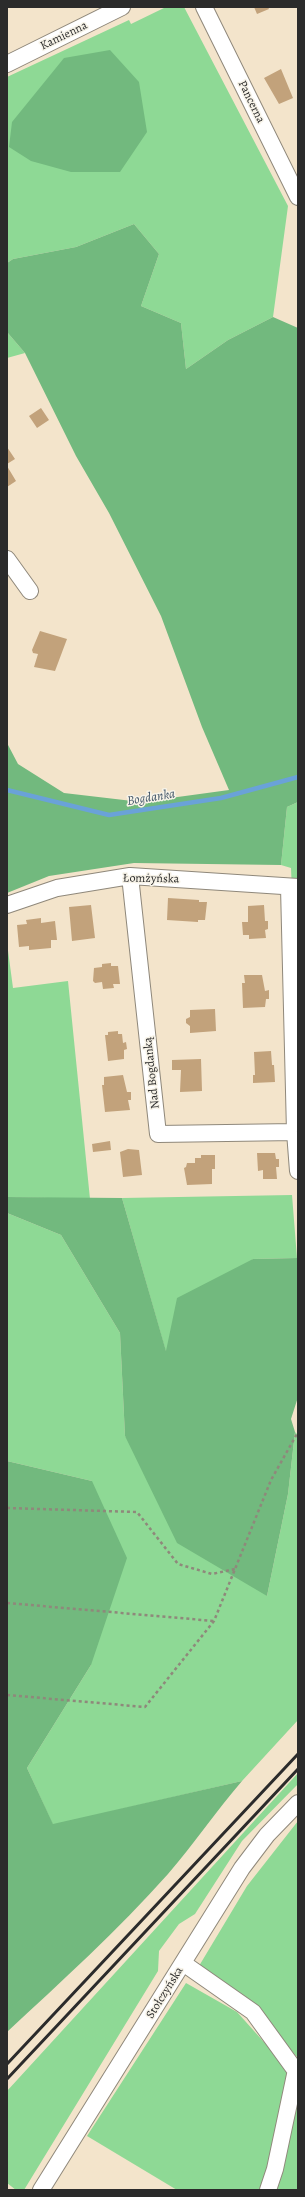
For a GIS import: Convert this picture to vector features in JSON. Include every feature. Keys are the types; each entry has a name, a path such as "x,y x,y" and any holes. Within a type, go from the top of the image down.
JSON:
{"street":[{"name":"Kamienna","path":"7,64 122,7"},
{"name":"Pancerna","path":"204,7 298,197"},
{"path":"7,559 30,591"},
{"name":"Łomżyńska","path":"7,905 56,888 130,876 293,887"},
{"name":"Nad Bogdanką","path":"130,876 158,1134 295,1132"},
{"path":"293,887 295,1132 298,1171"},
{"name":"Stołczyńska","path":"41,2190 253,1853 267,1835 298,1803"},
{"path":"183,1963 253,2012 297,2072 275,2170 268,2190"}],"path":[{"path":"7,1695 146,1708 214,1621 271,1480 298,1432"},
{"path":"7,1508 137,1512 178,1564 212,1574 236,1569"},
{"path":"7,1603 214,1621"}],"green space":[{"path":"166,7 184,7 288,206 273,317 228,340 186,369 181,323 141,306 159,254 134,224 76,247 13,259 7,263 7,77 129,20 131,24"},
{"path":"110,50 139,82 147,132 120,172 71,172 31,161 9,147 12,122 64,58"},
{"path":"134,224 159,254 141,306 181,323 186,369 228,340 273,317 298,328 298,802 287,807 281,865 134,863 49,876 7,893 7,743 18,764 64,793 141,802 229,790 202,727 161,616 109,513 76,456 25,353 7,332 7,263 13,259 76,247"},
{"path":"7,332 25,353 7,358"},
{"path":"298,802 298,1037 291,868 281,865 287,807"},
{"path":"7,943 13,988 68,981 90,1199 7,1197"},
{"path":"292,1195 297,1258 253,1259 166,1352 122,1198"},
{"path":"7,1197 122,1198 166,1351 177,1298 253,1259 297,1258 298,1397 291,1419 295,1432 288,1494 267,1596 177,1543 125,1436 120,1333 61,1235 7,1213"},
{"path":"7,1213 61,1235 120,1333 125,1436 267,1596 288,1494 295,1432 298,1435 298,1720 242,1781 53,1825 27,1768 91,1665 92,1481 7,1461"},
{"path":"7,1461 92,1481 127,1558 91,1665 27,1768 53,1824 242,1781 178,1863 149,1895 89,1955 7,2032"},
{"path":"298,1773 298,1784 242,1841 195,1914 179,1924 159,1951 158,1971 24,2190 16,2190 7,2183 7,2091"},
{"path":"298,1821 298,2058 255,2009 196,1971 247,1886"},
{"path":"186,1983 237,2012 280,2060 298,2089 298,2190 177,2190 87,2136"}],"building":[{"path":"254,7 268,7 269,9 257,14"},
{"path":"281,69 293,98 279,104 264,78"},
{"path":"41,408 49,420 37,428 29,416"},
{"path":"7,447 15,459 7,464"},
{"path":"7,466 16,481 7,487"},
{"path":"40,631 67,639 55,671 34,667 38,654 33,653 32,650"},
{"path":"168,898 207,902 205,920 198,920 198,922 167,920"},
{"path":"91,905 95,938 72,941 69,907"},
{"path":"264,905 265,921 268,921 268,929 265,930 266,938 249,939 249,935 243,935 242,922 248,922 248,906"},
{"path":"41,918 41,923 55,921 57,940 51,940 51,948 29,950 29,946 19,947 17,925 27,924 26,920"},
{"path":"111,963 111,966 118,966 120,984 113,984 114,988 103,989 102,982 95,983 93,981 94,968 102,967 102,964"},
{"path":"244,975 262,975 265,991 269,990 269,999 266,999 265,1007 243,1008 242,983 245,983"},
{"path":"215,1009 216,1031 190,1033 190,1026 186,1023 186,1019 190,1017 190,1010"},
{"path":"118,1031 118,1034 122,1034 123,1043 126,1042 127,1049 124,1050 124,1059 108,1061 105,1035 108,1035 108,1032"},
{"path":"271,1051 275,1082 253,1083 253,1075 255,1075 254,1052"},
{"path":"201,1059 202,1091 180,1092 181,1070 172,1070 172,1060"},
{"path":"123,1075 127,1092 131,1092 131,1100 128,1100 130,1110 105,1112 102,1085 104,1085 104,1077"},
{"path":"110,1141 111,1150 93,1152 92,1144"},
{"path":"128,1149 139,1150 142,1175 123,1177 120,1152"},
{"path":"257,1153 275,1153 276,1159 279,1159 279,1167 276,1167 277,1179 263,1179 263,1170 258,1171"},
{"path":"201,1155 215,1155 215,1169 212,1169 212,1184 187,1185 184,1168 186,1167 187,1163 195,1163 195,1158 201,1158"}],"waterway":[{"name":"Bogdanka","path":"7,790 109,815 221,798 298,777"}],"railway":[{"path":"7,2064 298,1754"},
{"path":"7,2079 298,1769"}]}
